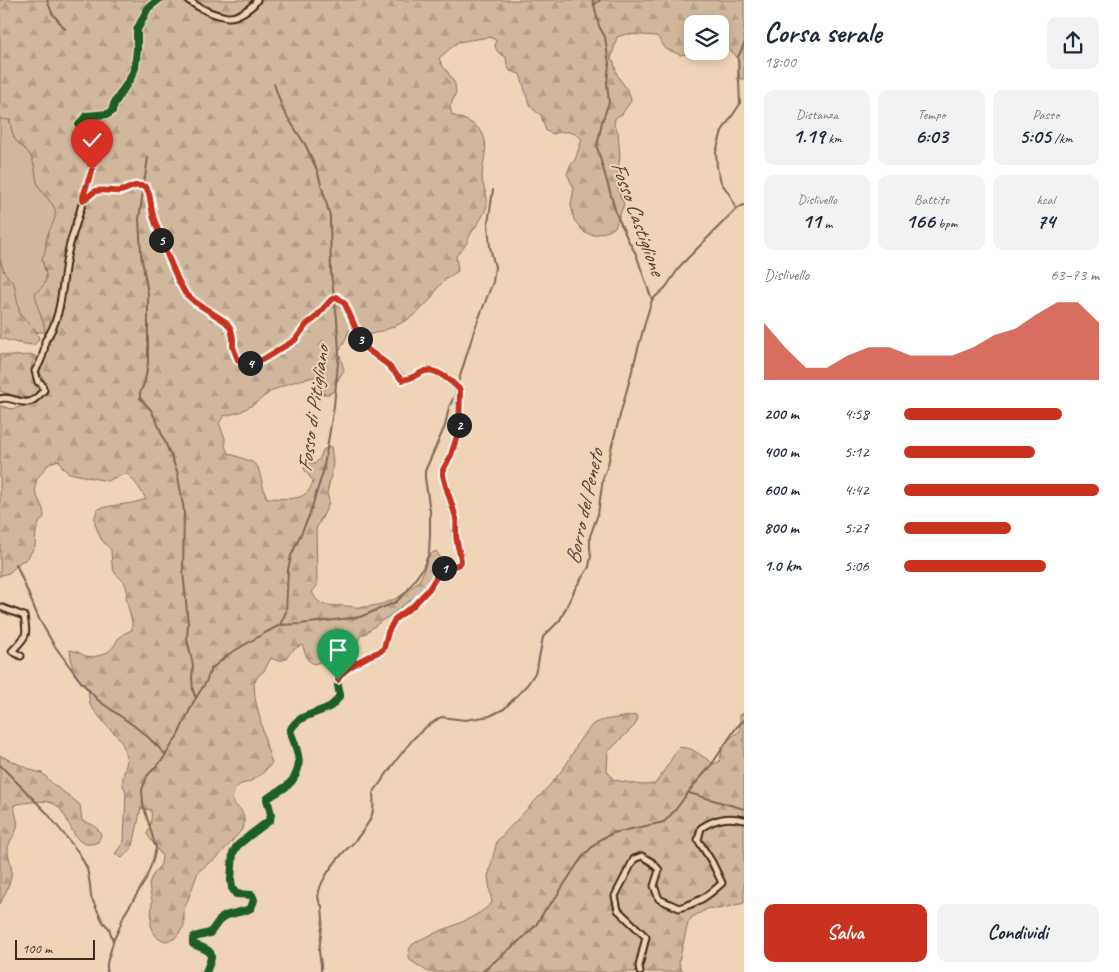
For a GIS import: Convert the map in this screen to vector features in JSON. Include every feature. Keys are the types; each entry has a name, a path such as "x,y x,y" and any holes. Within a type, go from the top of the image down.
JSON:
{"street":[{"path":"0,399 5,397 27,403 44,390 34,372 41,363 46,344 45,341 51,333 59,308 68,252 92,167 86,140 79,125 86,116 108,114 112,111 114,104 135,68 137,30 148,8 158,0"},
{"path":"188,0 211,12 230,18 246,11 257,0"},
{"path":"83,200 98,190 120,191 137,184 146,187 149,193 153,216 178,280 185,293 195,302 226,322 231,329 233,347 238,360 250,363 262,360 295,340 307,324 331,300 337,297 345,304 364,347 387,364 402,380 410,379 432,370 455,384 460,390 459,430 451,455 443,470 443,475 455,515 455,531 461,562 458,565 442,568 429,589 413,606 395,619 388,632 384,648 381,651 343,671 337,683 340,695 334,704 306,716 291,728 290,731 300,759 294,776 287,786 267,799 271,814 270,820 237,846 233,853 232,888 236,894 252,895 254,900 251,908 224,916 210,933 194,937 192,940 193,944 209,950 211,953 212,956 206,972"},
{"path":"0,607 24,616 27,631 24,638 12,652 21,656"},
{"path":"640,972 638,966 646,937 618,910 615,896 634,859 642,856 652,862 659,870 654,886 659,899 679,908 696,903 722,883 712,862 698,840 701,828 713,820 736,818 744,820"}],"green space":[{"path":"0,0 744,0 744,79 737,79 737,58 729,50 729,15 684,15 684,54 681,55 666,49 657,36 626,34 617,37 611,59 614,62 618,76 628,91 631,101 622,114 615,118 614,125 618,132 620,156 617,180 620,196 624,204 615,227 609,231 594,235 585,233 574,220 571,204 574,188 567,174 575,160 582,139 569,132 553,134 546,131 541,115 529,104 520,74 510,71 506,57 499,53 495,47 496,40 489,37 458,42 439,58 455,84 456,92 450,107 452,115 478,127 482,132 486,145 482,177 487,204 486,209 467,243 456,256 458,271 441,284 421,309 398,325 362,336 356,327 349,330 339,352 344,370 336,383 335,391 321,394 316,389 321,382 319,376 296,381 273,390 240,412 224,416 219,423 228,453 252,462 258,467 267,498 288,499 306,493 313,481 304,469 307,462 315,464 323,450 331,446 333,462 327,493 329,501 316,529 317,586 312,592 322,604 362,607 388,602 403,594 416,583 421,577 431,554 436,551 440,557 431,580 423,593 360,636 357,644 329,659 314,664 308,660 302,645 292,650 286,659 278,661 271,658 264,671 258,676 254,683 255,698 272,763 262,774 235,789 232,798 235,805 241,810 244,826 217,858 198,872 184,910 184,926 174,939 166,941 159,939 151,925 152,901 149,885 151,878 161,864 162,856 147,834 151,822 151,810 141,808 133,846 122,858 115,854 124,841 126,792 123,785 123,777 127,761 119,738 90,705 88,689 73,672 70,650 85,656 101,655 108,652 125,633 132,630 125,583 115,573 112,565 111,550 101,539 95,524 95,516 98,509 146,499 128,474 107,481 69,473 63,468 59,460 52,462 37,479 35,486 44,517 36,531 35,546 27,559 20,562 9,573 0,577 0,406 13,409 35,403 48,392 39,368 46,355 48,339 35,293 43,285 46,278 42,259 55,212 52,204 38,185 30,155 14,137 10,120 0,119"},
{"path":"0,119 9,119 15,139 30,155 38,185 52,204 55,212 42,259 46,283 41,289 41,317 45,332 37,332 20,315 14,284 4,272 0,259"},
{"path":"0,259 4,272 14,284 20,315 37,332 39,339 34,345 0,338"},
{"path":"0,354 35,356 31,372 37,393 31,398 15,396 0,391"},
{"path":"744,713 744,903 719,909 709,908 692,917 688,923 679,961 680,968 685,972 428,972 410,960 409,950 414,943 472,917 492,903 488,877 497,841 551,784 566,765 581,738 593,724 604,720 636,715 638,718 635,725 608,752 607,771 614,780 642,785 655,784 679,747 691,749 712,764 719,762 725,744 740,731 740,715"},
{"path":"0,755 42,773 80,805 82,821 93,825 101,835 98,842 88,844 81,842 63,812 49,802 42,801 14,805 17,825 8,847 11,876 0,904"}],"waterway":[{"path":"47,0 52,13 65,29"},
{"name":"Fosso Castiglione","path":"593,0 599,26 605,37 609,64 607,83 609,102 602,122 597,147 616,213 636,254 652,300"},
{"name":"Fosso Castiglione","path":"594,5 600,0"},
{"path":"736,209 721,182 716,152 722,131 740,104 738,57 744,44"},
{"name":"Fosso di Pitigliano","path":"274,84 283,110 306,146 317,170 330,216 331,273 339,352 334,406 323,472 309,516 291,556 288,570 286,612 280,625"},
{"path":"148,157 139,219 141,254 148,294 148,363 140,398 151,410 177,471 184,511 183,571 188,623 187,639 193,665 193,691 196,698"},
{"path":"457,386 475,328 493,282 495,267 490,247 488,224 493,190"},
{"name":"Borro del Peneto","path":"321,972 319,951 323,919 322,906 319,900 321,886 334,864 370,820 373,793 398,758 413,739 441,717 465,720 490,716 504,709 527,685 535,673 543,637 560,620 576,587 589,567 591,556 590,536 598,514 603,478 652,300 666,287 681,265 736,209 744,205"},
{"path":"107,972 107,963 114,939 124,915 145,881 156,848 143,804 142,790 147,776 163,759 178,735 211,669 229,654 280,625 360,617 396,602 407,591 423,568 429,553 430,511 425,471 445,426 449,407 457,391"},
{"path":"16,564 39,619 54,645 81,682 99,701 148,737 166,755"},
{"path":"482,972 536,925 578,863 601,839 613,833 664,822 710,767 736,728 744,720"},
{"path":"0,765 47,813 79,853 87,868 91,897 103,922 109,928 113,941"},
{"path":"689,793 744,809"}],"cycle path":[{"path":"158,0 148,8 137,30 135,68 114,104 112,111 108,114 86,116 79,125 86,140 92,167 83,200 96,191 120,191 134,186 146,187 149,193 153,216 164,247 185,293 195,302 226,322 231,329 233,347 239,360 250,363 262,360 295,339 307,324 331,300 337,297 345,304 364,347 403,379 429,371 443,376 459,390 459,430 451,455 443,470 443,475 457,523 455,531 461,562 458,565 442,568 429,589 413,607 395,619 388,632 384,648 381,651 356,662 340,675 338,679 340,695 334,704 302,718 293,726 290,731 298,753 297,773 287,786 267,799 271,814 270,820 237,846 233,853 232,888 236,894 252,895 254,900 251,908 224,916 210,933 194,937 193,944 210,953 211,960 206,972"}],"route":[{"path":"92,170 82,198 83,200 98,190 120,191 137,184 146,187 149,193 153,216 178,280 185,293 195,302 226,322 231,329 233,347 238,360 250,363 262,360 295,340 307,324 331,300 337,297 345,304 364,347 387,364 402,380 410,379 432,370 455,384 460,390 459,430 451,455 443,470 443,475 455,515 455,531 461,562 458,565 442,568 429,589 413,606 395,619 388,632 384,648 381,651 343,671 338,680"}]}
